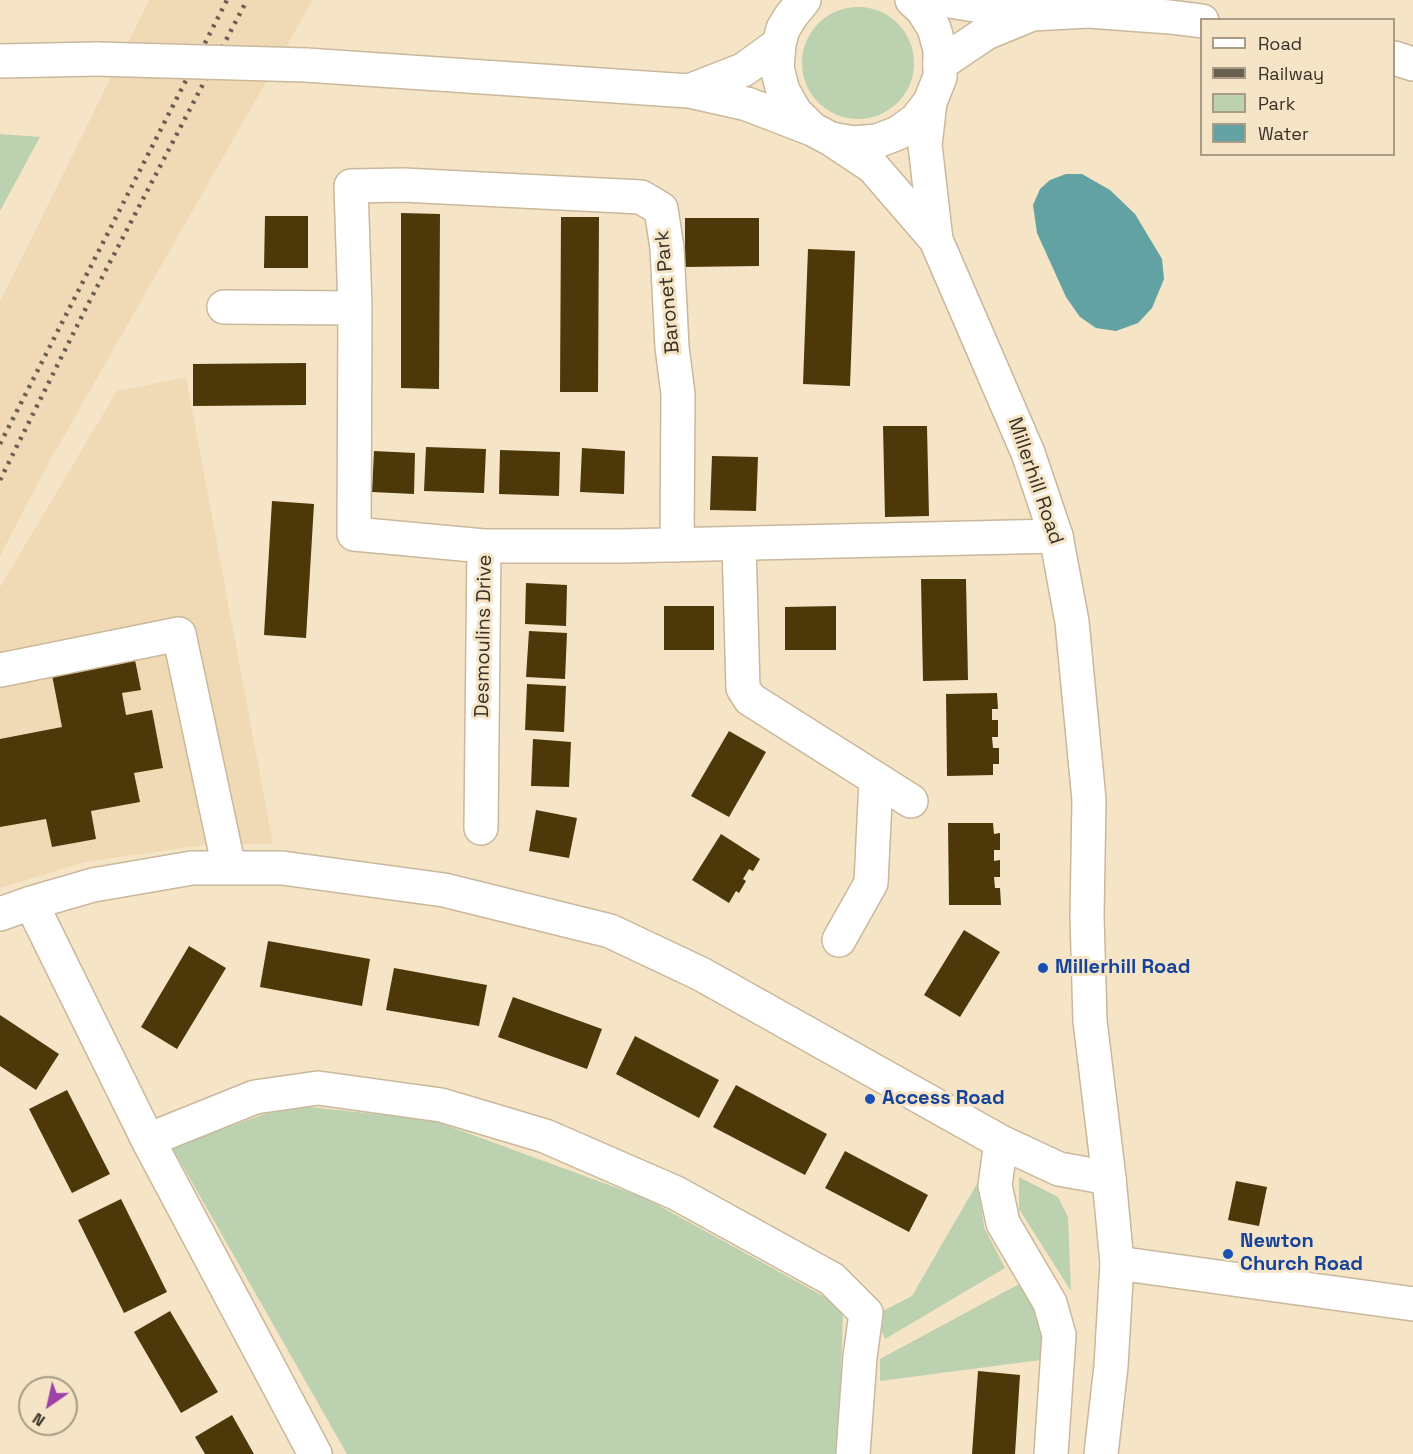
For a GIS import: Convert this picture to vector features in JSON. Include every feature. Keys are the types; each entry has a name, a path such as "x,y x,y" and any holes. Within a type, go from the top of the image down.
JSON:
{"street":[{"name":"Millerhill Road","path":"912,0 922,9 934,28 940,50 940,76 930,102 925,145 936,240 1028,453 1056,536 1072,622 1089,800 1087,916 1090,1021 1117,1263 1111,1366 1101,1454"},
{"path":"943,0 1032,14 1088,11 1200,21"},
{"path":"940,64 986,33 1032,14"},
{"name":"Millerhill Road","path":"792,15 777,68 783,91 795,112 822,134 873,167 936,240"},
{"path":"689,91 743,70 792,15"},
{"path":"1395,58 1413,64"},
{"path":"0,61 97,60 306,65 689,91 747,104 822,134"},
{"name":"Millerhill Road","path":"822,134 854,143 876,141 898,134 916,120 930,102"},
{"name":"Baronet Park","path":"355,308 351,186 403,185 641,197 661,209 667,248 672,347 678,394 677,544"},
{"path":"224,307 355,308 354,534 484,546"},
{"path":"677,544 1056,536"},
{"name":"Desmoulins Drive","path":"481,828 484,546 677,544"},
{"path":"739,544 743,688 750,699 910,801"},
{"path":"0,670 179,634 229,868"},
{"path":"839,940 871,883 876,780"},
{"path":"0,914 93,885 192,868 282,868 444,890 610,931 701,974 1001,1142 1059,1169 1109,1178"},
{"path":"31,903 148,1140 315,1454"},
{"path":"148,1140 255,1097 318,1088 441,1105 545,1136 676,1193 831,1279 866,1313 860,1357 853,1454"},
{"path":"1001,1142 995,1185 1003,1223 1050,1303 1059,1335 1051,1454"},
{"path":"1117,1263 1413,1304"}],"shaded area":[{"path":"149,0 313,0 48,464 0,556 0,302"},
{"path":"186,377 273,844 209,844 85,862 0,888 0,587 117,391"}],"green space":[{"path":"858,7 880,11 898,23 910,41 914,63 910,85 898,103 880,115 858,119 836,115 818,103 806,85 802,63 806,41 818,23 836,11"},
{"path":"0,134 40,137 0,211"},
{"path":"290,1105 432,1120 647,1199 843,1307 836,1454 347,1454 172,1147"},
{"path":"1019,1177 1058,1197 1068,1217 1071,1291 1019,1209"},
{"path":"978,1182 984,1227 1005,1268 885,1339 875,1315 912,1296"},
{"path":"1021,1283 1045,1327 1048,1359 880,1381 880,1359"}],"water":[{"path":"1066,174 1082,174 1110,190 1135,214 1162,259 1164,279 1152,308 1138,323 1116,331 1096,328 1080,317 1066,297 1037,233 1033,205 1040,189 1050,180"}],"building":[{"path":"401,213 440,214 439,389 401,388"},
{"path":"265,216 308,216 308,268 264,268"},
{"path":"561,217 599,217 598,392 560,392"},
{"path":"685,218 759,218 759,266 685,267"},
{"path":"808,249 855,251 850,386 803,384"},
{"path":"306,363 306,405 193,406 193,364"},
{"path":"883,426 927,426 929,516 885,517"},
{"path":"426,447 486,449 484,493 424,491"},
{"path":"582,448 625,451 624,494 580,492"},
{"path":"500,450 560,452 559,496 499,494"},
{"path":"374,451 415,453 414,494 372,492"},
{"path":"712,456 758,457 756,511 710,510"},
{"path":"272,501 314,504 306,638 264,635"},
{"path":"921,579 966,579 968,680 923,681"},
{"path":"526,583 567,585 566,626 525,624"},
{"path":"664,606 714,606 714,650 664,650"},
{"path":"836,606 836,650 785,650 785,607"},
{"path":"529,631 567,633 565,679 526,677"},
{"path":"135,660 141,690 122,693 126,715 152,710 163,768 134,773 140,802 91,811 96,839 52,847 46,819 0,827 0,739 62,727 52,675"},
{"path":"527,684 566,686 564,732 525,730"},
{"path":"997,693 998,709 992,709 992,720 998,720 998,737 992,737 993,748 999,748 999,764 993,764 993,775 947,776 946,694"},
{"path":"729,731 766,752 729,817 691,796"},
{"path":"533,739 571,742 569,787 531,786"},
{"path":"536,810 577,818 569,858 529,851"},
{"path":"948,823 993,823 994,834 1000,833 1000,850 994,850 994,861 1000,860 1000,877 994,877 995,888 1000,888 1001,905 949,905"},
{"path":"721,834 760,859 753,871 749,869 743,879 746,881 739,893 736,891 729,903 692,880"},
{"path":"964,930 1000,952 960,1017 924,995"},
{"path":"268,941 370,959 362,1006 260,987"},
{"path":"189,946 226,968 177,1049 141,1027"},
{"path":"394,968 487,985 479,1026 386,1010"},
{"path":"513,997 602,1029 587,1069 498,1037"},
{"path":"0,1015 59,1054 36,1090 0,1066"},
{"path":"635,1036 719,1080 699,1118 616,1074"},
{"path":"736,1085 827,1134 805,1175 713,1127"},
{"path":"67,1090 110,1174 72,1193 29,1109"},
{"path":"845,1151 928,1195 909,1232 825,1188"},
{"path":"1236,1181 1267,1187 1259,1226 1228,1220"},
{"path":"121,1199 167,1292 124,1313 78,1220"},
{"path":"170,1311 218,1392 181,1413 134,1332"},
{"path":"978,1371 1020,1375 1015,1454 972,1454"},
{"path":"232,1415 254,1454 205,1454 195,1437"}],"railway":[{"path":"0,444 227,0"},
{"path":"0,480 86,308 247,0"}],"place":[{"name":"Millerhill Road","path":"1043,968"},
{"name":"Access Road","path":"870,1099"},
{"name":"Newton Church Road","path":"1228,1254"}]}
